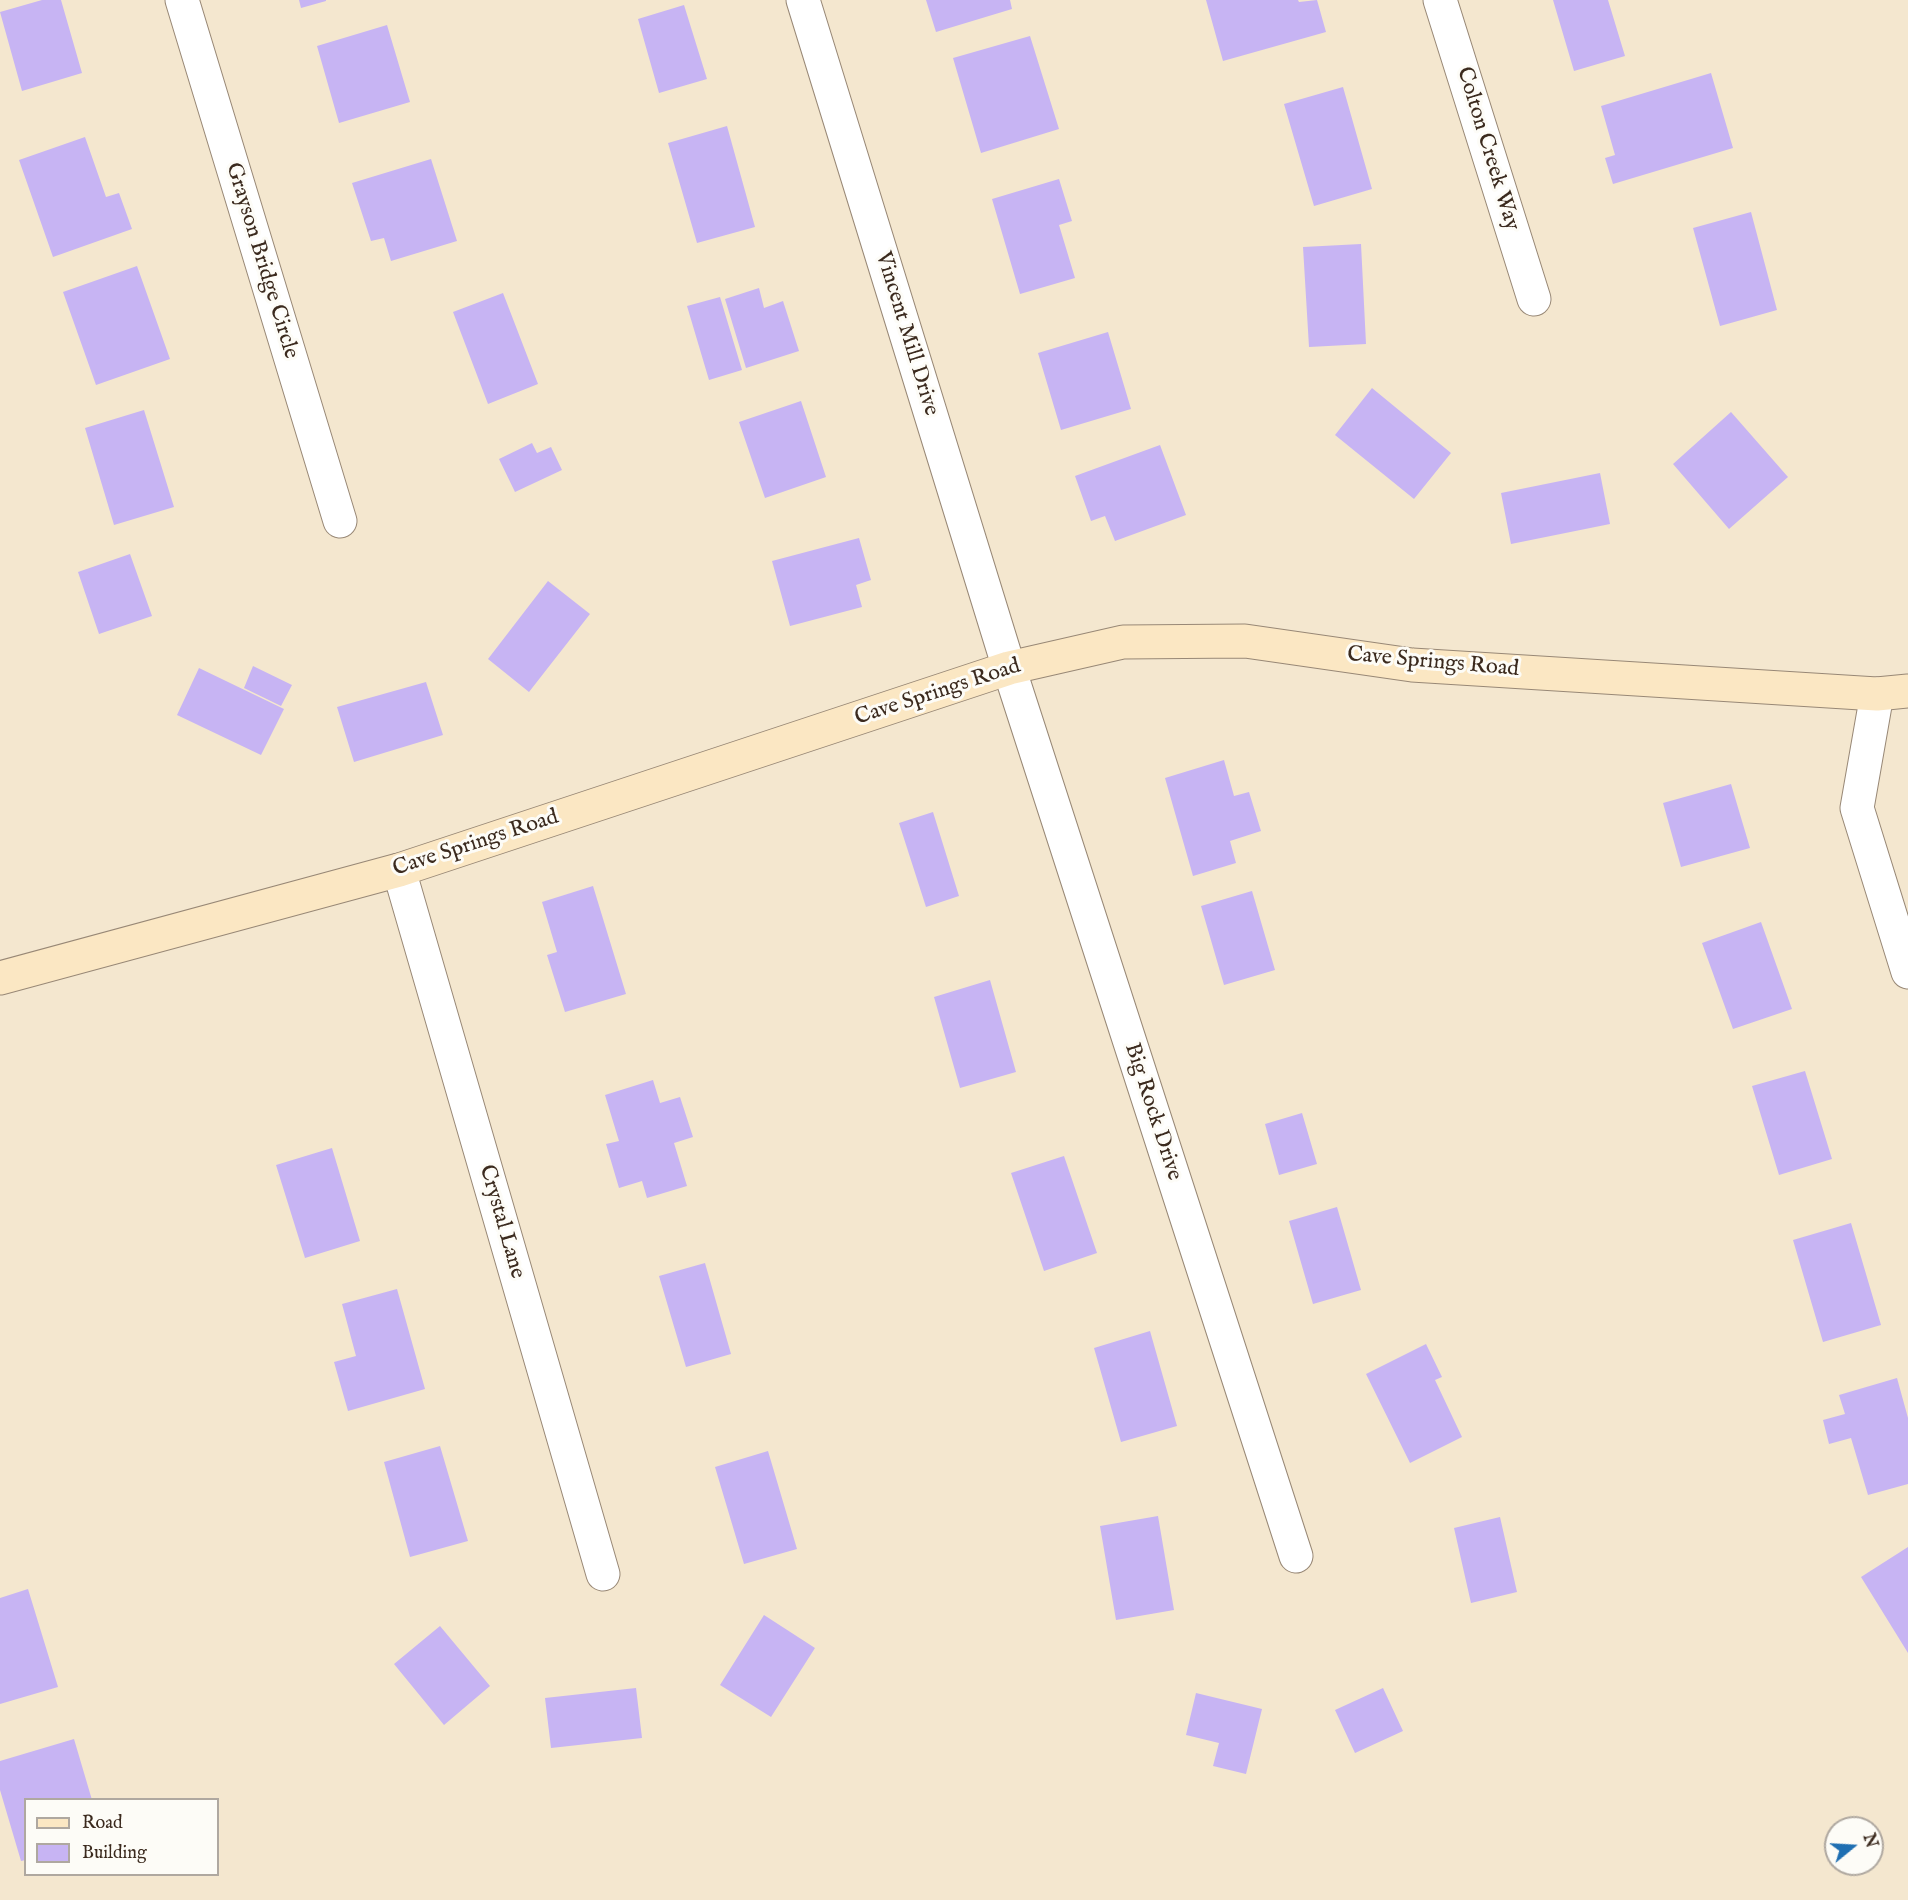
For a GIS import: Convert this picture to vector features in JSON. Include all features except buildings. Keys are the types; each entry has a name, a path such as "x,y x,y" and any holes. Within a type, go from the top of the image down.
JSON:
{"street":[{"name":"Grayson Bridge Circle","path":"182,0 340,521"},
{"name":"Vincent Mill Drive","path":"803,0 1009,668"},
{"name":"Colton Creek Way","path":"1440,0 1534,299"},
{"name":"Cave Springs Road","path":"0,978 399,870 1009,668 1123,642 1245,641 1412,665 1893,693"},
{"name":"Big Rock Drive","path":"1009,668 1296,1556"},
{"path":"1893,693 1857,808 1908,972"},
{"name":"Crystal Lane","path":"399,870 603,1574"}]}
